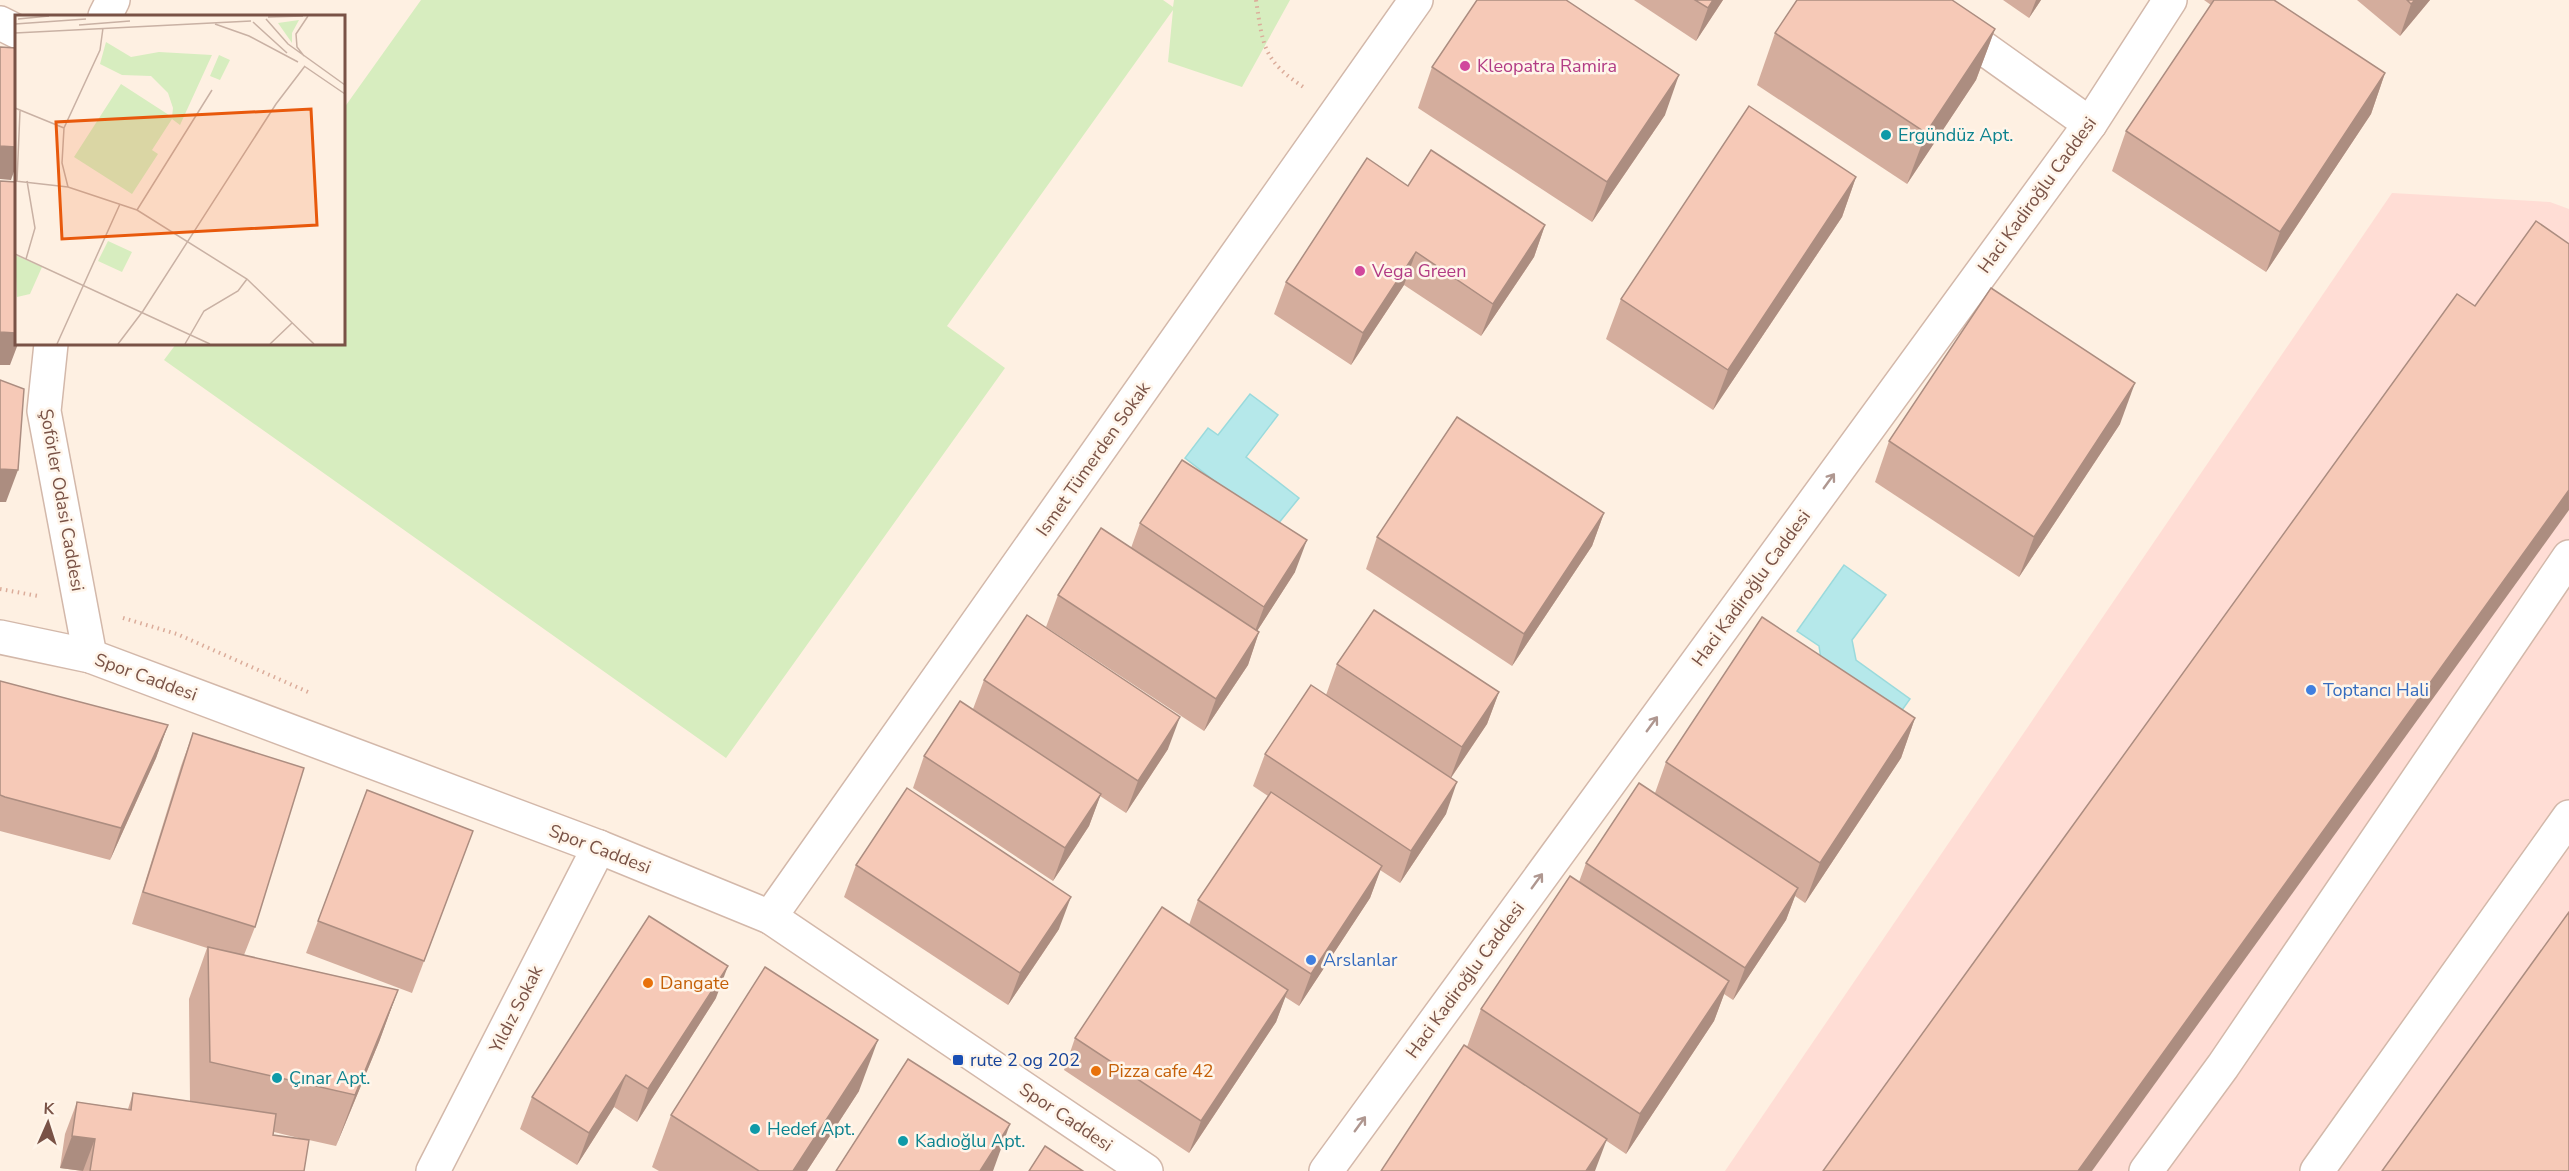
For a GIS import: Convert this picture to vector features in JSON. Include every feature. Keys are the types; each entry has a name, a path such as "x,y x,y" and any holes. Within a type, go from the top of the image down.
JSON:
{"street":[{"path":"106,15 113,0"},
{"name":"Ismet Tümerden Sokak","path":"770,917 1416,0"},
{"path":"1916,0 2090,124"},
{"name":"Haci Kadiroğlu Caddesi","path":"1326,1171 2090,124 2170,0"},
{"path":"0,23 15,30"},
{"name":"Şoförler Odasi Caddesi","path":"51,345 44,411 90,656"},
{"path":"2146,1171 2223,1066 2569,557"},
{"name":"Spor Caddesi","path":"0,638 90,656 599,847 770,917 1146,1171"},
{"path":"2317,1171 2569,817"},
{"name":"Yıldız Sokak","path":"433,1171 599,847"}],"path":[{"path":"1256,0 1263,46 1283,74 1339,110"}],"shaded area":[{"name":"Toptancı Hali","path":"2392,193 2550,202 2569,209 2569,1171 1725,1171"}],"green space":[{"path":"421,0 1163,0 1173,7 1174,0 1290,0 1242,87 1168,62 1173,10 947,326 1005,368 726,758 164,360 175,345 345,345 345,107"}],"water":[{"path":"1250,394 1278,415 1246,457 1299,498 1269,535 1225,489 1185,458 1208,428 1218,435"},
{"path":"1844,565 1886,595 1852,640 1856,660 1910,699 1882,738 1822,666 1819,646 1797,631"}],"building":[{"path":"1477,0 1566,0 1679,75 1607,182 1432,67"},
{"path":"1695,0 1713,0 1708,8"},
{"path":"1797,0 1952,0 1995,29 1926,133 1775,33"},
{"path":"2214,0 2274,0 2385,73 2280,232 2126,131"},
{"path":"0,47 15,48 15,147 0,146"},
{"path":"1749,106 1856,177 1728,370 1621,299"},
{"name":"Vega Green","path":"1431,150 1545,225 1493,304 1416,252 1363,333 1286,282 1367,158 1408,186"},
{"path":"0,181 15,182 15,333 0,332"},
{"path":"2536,221 2569,244 2569,490 2078,1171 1823,1171 2457,294 2475,306"},
{"path":"1991,288 2135,383 2034,537 1889,441"},
{"path":"0,380 24,389 18,470 0,469"},
{"path":"1457,417 1604,513 1524,634 1377,537"},
{"path":"1182,460 1307,540 1264,607 1140,523"},
{"path":"1101,528 1259,632 1216,699 1058,595"},
{"path":"1374,610 1499,692 1462,747 1337,664"},
{"path":"1027,615 1180,717 1138,781 984,680"},
{"path":"1762,617 1915,718 1820,863 1666,762"},
{"path":"0,681 168,725 121,828 0,795"},
{"path":"1311,685 1457,782 1411,851 1265,754"},
{"path":"960,701 1101,794 1065,848 924,756"},
{"path":"193,733 304,768 255,927 143,892"},
{"path":"1639,783 1798,888 1745,968 1586,863"},
{"path":"907,788 1071,897 1020,973 856,865"},
{"path":"367,790 473,831 424,961 318,921"},
{"path":"1271,792 1382,866 1311,974 1198,900"},
{"path":"1570,876 1729,981 1640,1114 1481,1009"},
{"path":"1162,907 1288,990 1201,1121 1075,1038"},
{"path":"2569,912 2569,1171 2382,1171"},
{"path":"649,916 728,966 648,1089 626,1075 589,1133 532,1097"},
{"path":"208,947 398,990 355,1095 210,1062"},
{"name":"Hedef Apt.","path":"765,967 878,1040 793,1171 759,1171 671,1115"},
{"path":"1464,1045 1607,1139 1586,1171 1381,1171"},
{"path":"908,1059 1010,1124 980,1171 836,1171"},
{"path":"133,1093 276,1114 273,1135 309,1140 304,1171 90,1171 95,1139 72,1136 77,1102 131,1110"},
{"path":"1045,1146 1083,1171 1029,1171"}],"place":[{"name":"Kleopatra Ramira","path":"1465,66"},
{"name":"Ergündüz Apt.","path":"1886,135"},
{"name":"Vega Green","path":"1360,271"},
{"name":"Toptancı Hali","path":"2311,690"},
{"name":"Arslanlar","path":"1311,960"},
{"name":"Dangate","path":"648,983"},
{"name":"rute 2 og 202","path":"958,1060"},
{"name":"Pizza cafe 42","path":"1096,1071"},
{"name":"Çınar Apt.","path":"277,1078"},
{"name":"Hedef Apt.","path":"755,1129"},
{"name":"Kadıoğlu Apt.","path":"903,1141"}]}
